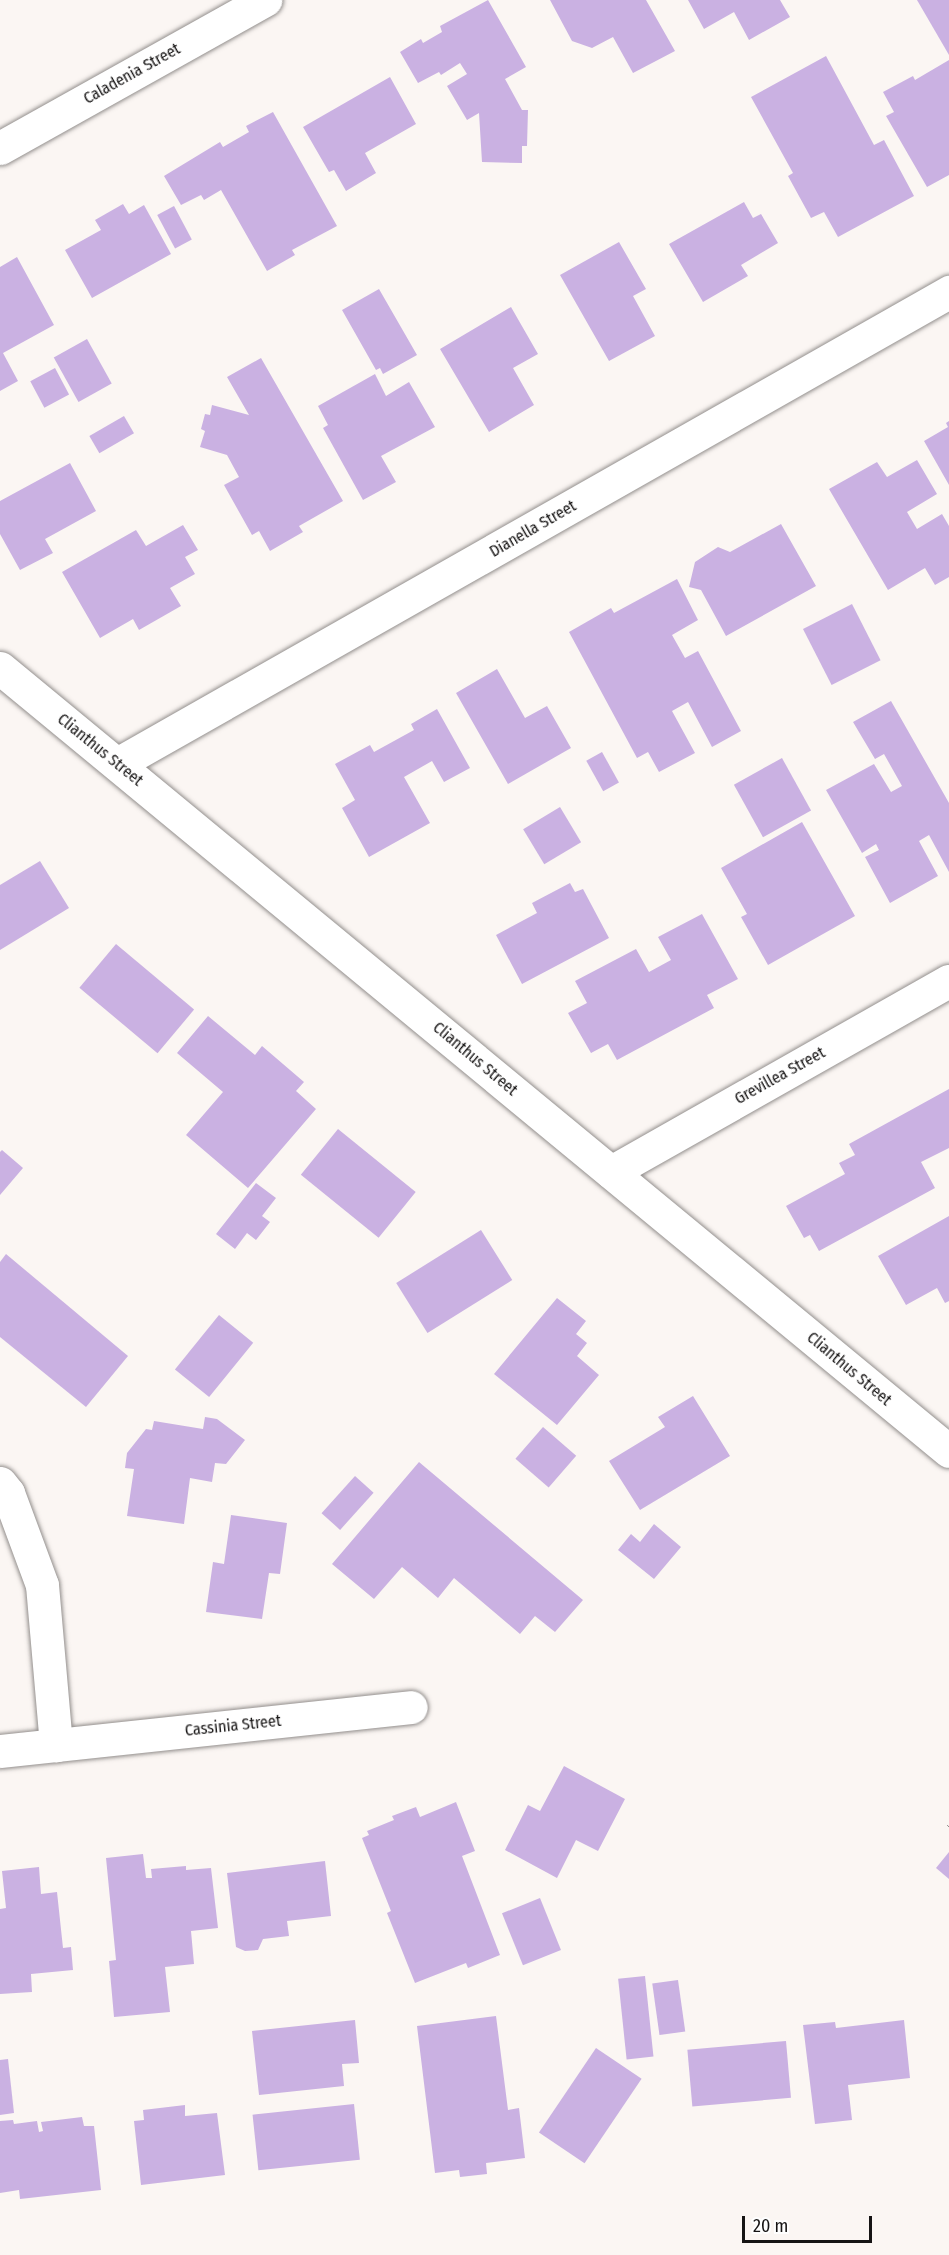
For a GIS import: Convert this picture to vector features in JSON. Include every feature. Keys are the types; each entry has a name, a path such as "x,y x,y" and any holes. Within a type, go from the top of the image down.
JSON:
{"street":[{"name":"Caladenia Street","path":"0,148 265,0"},
{"name":"Dianella Street","path":"117,764 949,292"},
{"name":"Clianthus Street","path":"0,668 949,1451"},
{"name":"Grevillea Street","path":"611,1172 949,981"},
{"path":"0,1483 8,1493 42,1585 56,1745"},
{"name":"Cassinia Street","path":"0,1751 411,1707"}],"building":[{"path":"488,0 526,67 505,79 522,110 528,110 527,146 522,146 522,163 482,162 479,113 467,120 447,86 467,74 460,63 441,75 439,72 418,83 400,52 421,39 423,43 442,32 440,26"},
{"path":"550,0 646,0 675,51 633,73 613,37 592,48 572,41"},
{"path":"688,0 780,0 790,17 749,40 734,12 704,29"},
{"path":"917,0 949,0 949,55"},
{"path":"826,56 874,145 884,140 914,196 838,237 824,212 811,218 788,176 793,173 751,97"},
{"path":"949,60 949,175 927,187 886,116 894,112 883,92 913,76 915,80"},
{"path":"390,77 416,124 365,153 376,173 346,191 334,170 329,172 303,127"},
{"path":"273,112 337,226 292,250 295,255 267,271 221,190 204,200 201,195 181,205 164,176 220,142 223,147 249,132 246,126"},
{"path":"744,202 753,218 761,214 778,243 741,265 748,276 703,302 669,244"},
{"path":"123,204 129,214 144,205 171,254 92,298 65,250 101,230 95,220"},
{"path":"174,206 192,240 175,248 157,215"},
{"path":"619,242 646,289 633,296 655,336 609,361 560,275"},
{"path":"17,257 54,325 3,353 18,381 0,391 0,267"},
{"path":"379,289 417,355 383,374 380,368 376,370 342,310"},
{"path":"511,307 538,354 513,368 534,405 489,432 440,349"},
{"path":"87,339 112,384 78,402 54,357"},
{"path":"261,358 343,501 299,526 303,532 270,551 259,531 252,535 224,485 239,477 227,455 200,447 205,431 201,429 205,414 210,415 212,405 249,415 227,377"},
{"path":"55,368 69,394 44,408 30,381"},
{"path":"375,374 386,396 409,382 435,427 381,456 396,482 363,500 323,428 328,425 318,406"},
{"path":"124,416 134,433 99,453 89,436"},
{"path":"949,421 949,485 924,441 948,427 946,423"},
{"path":"917,460 937,494 907,512 917,529 942,514 949,526 949,577 935,585 925,568 888,590 829,489 877,462 887,477"},
{"path":"70,463 96,511 45,539 53,553 20,570 0,534 0,501"},
{"path":"781,524 816,586 726,636 701,590 689,587 695,562 718,547 730,552"},
{"path":"183,525 198,550 185,557 195,574 170,588 181,606 139,630 133,619 100,638 62,572 136,530 146,546"},
{"path":"677,579 698,620 672,635 685,658 698,651 741,731 712,747 688,702 672,711 695,753 659,772 648,752 637,758 569,632 611,608 614,613"},
{"path":"852,604 881,660 832,685 803,629"},
{"path":"497,669 525,718 547,706 571,748 508,784 456,693"},
{"path":"891,701 949,803 949,872 929,835 919,841 938,876 890,903 865,857 879,850 876,844 862,853 826,790 874,764 891,792 902,786 884,754 875,759 853,722"},
{"path":"437,709 470,768 444,782 432,761 404,777 430,823 369,857 342,808 355,800 335,764 370,745 374,752 414,730 411,724"},
{"path":"602,752 619,783 603,791 586,761"},
{"path":"782,758 811,810 763,837 734,785"},
{"path":"560,807 581,842 544,864 523,829"},
{"path":"802,822 855,916 768,965 741,917 747,914 721,868"},
{"path":"40,861 69,908 0,950 0,885"},
{"path":"570,883 575,892 583,889 609,938 522,984 496,935 537,913 532,903"},
{"path":"702,914 738,979 707,995 714,1008 617,1060 608,1044 591,1053 568,1013 587,1003 575,981 636,949 649,972 671,960 658,937"},
{"path":"116,944 194,1010 157,1053 79,988"},
{"path":"208,1016 255,1055 262,1046 304,1082 296,1091 316,1109 248,1188 186,1135 223,1092 177,1053"},
{"path":"949,1089 949,1148 921,1162 935,1188 819,1251 810,1235 804,1238 786,1206 845,1174 839,1163 855,1155 849,1144"},
{"path":"338,1129 416,1192 379,1238 301,1175"},
{"path":"2,1150 23,1168 0,1195 0,1152"},
{"path":"256,1183 276,1198 262,1216 270,1222 256,1240 247,1233 235,1249 216,1234"},
{"path":"949,1216 949,1301 945,1303 937,1288 906,1305 878,1256"},
{"path":"481,1230 512,1280 427,1333 396,1283"},
{"path":"6,1254 128,1356 86,1407 0,1337 0,1262"},
{"path":"557,1298 586,1321 576,1334 587,1343 577,1356 599,1375 557,1425 494,1374"},
{"path":"219,1315 253,1343 209,1397 175,1369"},
{"path":"693,1396 730,1456 640,1510 609,1461 665,1427 658,1417"},
{"path":"205,1417 217,1419 245,1440 226,1464 215,1463 212,1482 190,1478 184,1524 127,1516 134,1469 125,1468 127,1453 146,1429 152,1430 154,1421 203,1429"},
{"path":"543,1427 576,1456 549,1488 515,1459"},
{"path":"419,1462 583,1600 555,1632 535,1616 520,1634 454,1578 438,1598 402,1567 374,1599 332,1564"},
{"path":"355,1476 374,1493 340,1530 322,1513"},
{"path":"231,1515 287,1523 280,1574 269,1573 262,1619 206,1612 213,1562 224,1564"},
{"path":"654,1524 681,1547 654,1579 618,1550 631,1534 640,1542"},
{"path":"564,1766 625,1799 598,1851 576,1840 557,1878 505,1850 528,1805 540,1811"},
{"path":"456,1802 475,1851 462,1856 500,1955 468,1968 466,1963 415,1983 387,1913 391,1911 362,1838 369,1835 367,1831 394,1820 392,1816 416,1807 420,1817"},
{"path":"949,1852 949,1879 936,1868"},
{"path":"143,1854 146,1878 152,1878 151,1869 186,1866 186,1870 211,1868 218,1928 191,1931 194,1964 165,1967 170,2012 114,2017 109,1961 116,1960 106,1858"},
{"path":"325,1861 331,1916 287,1921 289,1936 263,1939 258,1950 245,1951 236,1947 227,1873"},
{"path":"39,1867 41,1894 57,1892 63,1948 71,1947 73,1970 31,1974 32,1992 0,1994 0,1909 6,1908 2,1871"},
{"path":"540,1898 561,1950 523,1965 502,1913"},
{"path":"645,1976 653,2057 627,2059 618,1979"},
{"path":"678,1980 685,2031 659,2035 652,1984"},
{"path":"496,2016 508,2110 519,2108 525,2158 486,2163 487,2174 460,2177 459,2170 435,2173 417,2026"},
{"path":"355,2020 359,2063 342,2064 344,2086 259,2095 252,2031"},
{"path":"904,2020 910,2078 848,2085 852,2120 815,2124 803,2025 835,2022 836,2028"},
{"path":"786,2041 791,2098 692,2106 687,2050"},
{"path":"596,2048 642,2079 585,2163 539,2133"},
{"path":"8,2059 14,2113 0,2115 0,2060"},
{"path":"354,2104 360,2160 258,2170 253,2115"},
{"path":"185,2105 185,2116 217,2113 225,2175 141,2185 134,2121 144,2120 143,2110"},
{"path":"82,2117 84,2126 94,2126 101,2190 20,2199 19,2190 0,2193 0,2121 13,2120 14,2124 37,2121 39,2132 43,2131 41,2122"}]}
